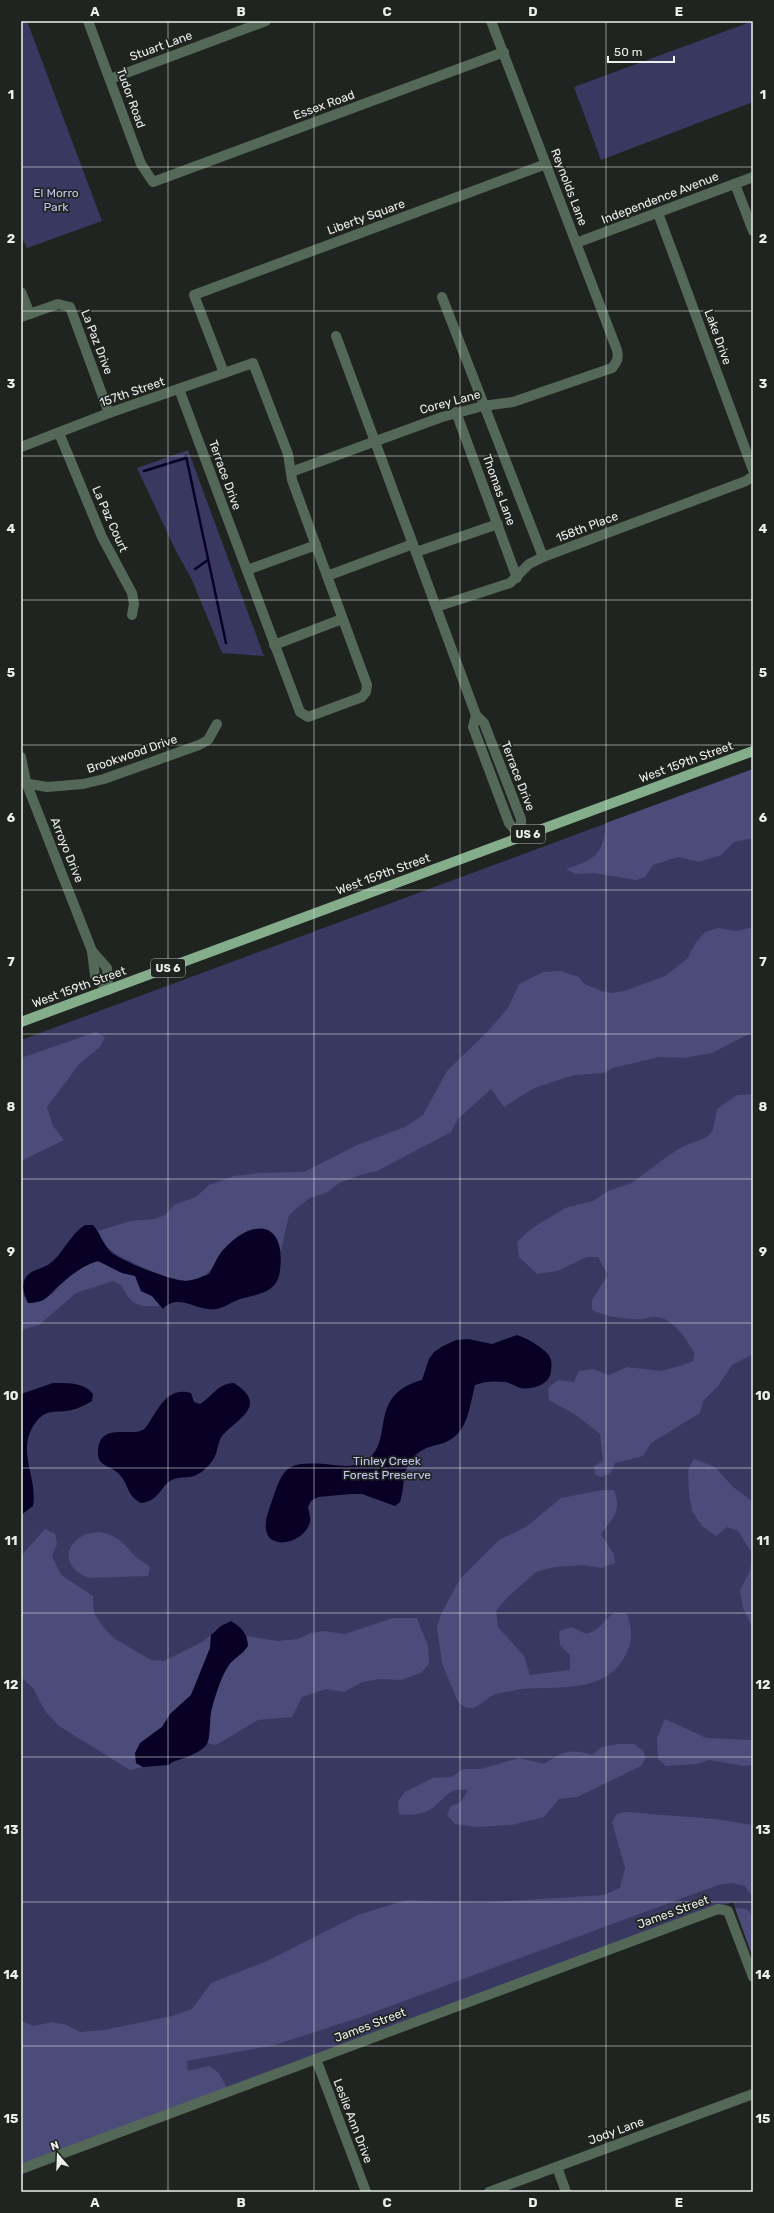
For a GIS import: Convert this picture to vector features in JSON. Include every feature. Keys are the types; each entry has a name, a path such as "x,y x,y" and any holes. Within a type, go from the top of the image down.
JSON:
{"main road":[{"name":"West 159th Street","path":"21,1022 753,751"}],"street":[{"name":"Tudor Road","path":"88,21 141,164 153,182"},
{"name":"Stuart Lane","path":"110,79 266,21"},
{"name":"Reynolds Lane","path":"491,21 617,350 617,362"},
{"name":"Essex Road","path":"153,182 504,52"},
{"name":"Liberty Square","path":"224,373 194,295 546,164"},
{"name":"Independence Avenue","path":"576,243 753,177"},
{"path":"735,184 753,231"},
{"name":"Lake Drive","path":"658,213 753,470"},
{"path":"21,292 25,316"},
{"name":"Thomas Lane","path":"442,297 543,558"},
{"name":"La Paz Drive","path":"25,316 58,304 70,307 109,413"},
{"name":"Terrace Drive","path":"336,336 476,715 473,727 478,742 509,823 521,837"},
{"name":"Corey Lane","path":"291,472 374,440 456,412 483,406 513,402 612,368 617,362"},
{"name":"157th Street","path":"21,447 109,413 253,363"},
{"name":"Terrace Drive","path":"179,389 300,712 308,717 362,697 367,688 292,480 288,454 253,363"},
{"name":"Thomas Lane","path":"456,412 517,578"},
{"name":"La Paz Court","path":"59,433 102,537 132,593 134,604 132,615"},
{"name":"158th Place","path":"436,607 510,583 517,578 520,571 529,564 753,477"},
{"path":"327,576 414,548 498,524"},
{"path":"247,570 316,545"},
{"path":"274,645 342,619"},
{"name":"Brookwood Drive","path":"24,783 41,787 64,787 104,779 199,745 208,740 217,724"},
{"name":"Arroyo Drive","path":"21,757 24,783 92,951 107,968 108,990"},
{"name":"James Street","path":"21,2169 718,1909 728,1911 753,1977"},
{"name":"Leslie Ann Drive","path":"316,2059 366,2192"},
{"name":"Jody Lane","path":"489,2192 753,2094"},
{"path":"557,2167 566,2192"}],"green space":[{"name":"El Morro Park","path":"21,21 27,21 102,221 27,248 21,236"},
{"path":"753,21 753,102 601,160 574,87"},
{"path":"188,450 264,656 222,653 192,580 176,551 137,468"},
{"name":"Tinley Creek Forest Preserve","path":"753,769 753,1958 733,1902 21,2164 21,1040"}],"shaded area":[{"path":"753,769 753,838 734,842 721,855 699,862 678,857 653,865 645,877 636,880 594,873 575,874 566,869 591,859 596,854 603,842 606,823"},
{"path":"753,927 753,1032 712,1053 684,1058 659,1057 613,1068 604,1073 574,1075 534,1088 504,1107 491,1089 458,1119 451,1132 377,1171 360,1175 339,1183 328,1192 310,1198 298,1207 289,1215 281,1251 274,1236 268,1230 247,1231 232,1241 208,1272 199,1278 178,1280 157,1273 113,1252 101,1238 98,1231 131,1221 155,1219 165,1215 174,1205 196,1197 209,1185 234,1176 260,1173 304,1172 357,1145 405,1127 423,1115 447,1071 489,1030 508,1008 519,984 543,972 560,971 579,977 584,984 602,991 612,993 624,991 665,976 687,959 696,942 705,932 718,928 736,931"},
{"path":"96,1032 105,1037 100,1047 80,1063 47,1107 53,1126 64,1140 21,1161 21,1058"},
{"path":"753,1094 753,1354 732,1365 718,1386 703,1401 700,1413 651,1443 643,1456 615,1463 610,1474 600,1477 595,1474 594,1466 603,1461 600,1434 576,1415 549,1400 548,1388 558,1380 574,1382 579,1371 593,1369 609,1375 627,1367 661,1371 693,1361 694,1352 678,1330 662,1318 653,1317 631,1319 611,1316 592,1310 592,1300 608,1275 598,1257 587,1257 557,1271 537,1274 519,1257 517,1242 531,1229 565,1208 593,1201 608,1191 632,1183 680,1148 707,1137 713,1130 717,1109 737,1095"},
{"path":"85,1225 93,1225 109,1250 118,1257 136,1266 158,1274 185,1281 194,1280 209,1274 220,1253 236,1238 257,1229 266,1229 273,1234 278,1242 281,1254 278,1278 275,1284 266,1291 240,1299 221,1308 208,1309 179,1302 168,1305 163,1309 152,1296 141,1291 135,1276 122,1273 98,1261 83,1267 74,1273 44,1300 35,1303 28,1303 24,1290 24,1280 26,1277 53,1261 79,1229"},
{"path":"98,1261 122,1273 135,1276 141,1291 152,1296 160,1306 143,1306 134,1303 127,1296 122,1286 113,1281 76,1293 39,1325 21,1330 21,1292 23,1288 24,1297 53,1294 62,1283 73,1274 85,1266"},
{"path":"517,1335 536,1344 546,1352 551,1361 550,1376 540,1386 530,1388 520,1388 509,1383 494,1381 475,1385 469,1412 457,1435 450,1440 416,1454 410,1463 405,1474 400,1502 395,1506 362,1494 318,1497 311,1501 308,1507 310,1523 303,1534 298,1538 287,1542 276,1542 269,1537 266,1527 267,1516 278,1485 282,1476 287,1470 294,1466 304,1464 347,1466 361,1463 372,1455 378,1445 387,1409 393,1397 404,1387 422,1380 429,1359 434,1352 456,1340 468,1339 492,1344"},
{"path":"53,1383 75,1384 85,1387 93,1394 92,1401 73,1410 47,1413 39,1418 33,1426 28,1438 27,1457 33,1486 33,1506 21,1515 21,1394"},
{"path":"234,1383 244,1391 249,1399 250,1405 247,1412 222,1436 214,1459 203,1471 198,1474 169,1481 157,1496 148,1502 141,1503 136,1500 119,1474 102,1463 98,1457 98,1448 103,1437 113,1432 137,1432 142,1430 146,1427 159,1407 169,1396 182,1392 191,1393 194,1402 200,1404 219,1388"},
{"path":"694,1459 715,1467 733,1487 753,1502 753,1629 743,1608 740,1590 750,1571 752,1553 738,1531 727,1527 716,1536 702,1526 692,1511 688,1470"},
{"path":"603,1490 614,1490 617,1504 615,1514 601,1534 614,1555 615,1563 601,1568 583,1565 554,1567 536,1572 508,1597 496,1611 498,1627 524,1656 530,1675 570,1670 570,1655 560,1645 559,1631 572,1627 586,1634 597,1629 612,1614 627,1614 631,1629 631,1638 627,1652 619,1666 608,1675 596,1681 582,1685 518,1689 494,1695 475,1707 465,1707 458,1702 442,1663 437,1627 442,1612 460,1579 499,1540 526,1527 561,1498"},
{"path":"45,1529 55,1534 57,1544 52,1556 61,1575 93,1596 94,1613 104,1628 115,1639 151,1660 164,1661 202,1642 211,1635 210,1648 191,1695 170,1714 162,1727 151,1734 136,1763 143,1767 130,1770 59,1726 45,1711 33,1688 21,1677 21,1556"},
{"path":"99,1532 111,1535 120,1540 137,1557 150,1567 148,1576 90,1578 82,1575 76,1570 71,1564 69,1558 71,1546 76,1540 84,1535"},
{"path":"393,1618 417,1618 428,1646 429,1664 421,1673 401,1680 380,1679 362,1682 344,1692 326,1689 302,1697 292,1717 258,1720 216,1745 207,1743 208,1721 222,1677 232,1661 242,1654 246,1648 247,1636 278,1641 298,1639 311,1633 323,1631 345,1634"},
{"path":"231,1621 243,1631 248,1646 229,1665 221,1680 211,1712 207,1744 196,1753 172,1762 169,1765 143,1767 136,1763 135,1753 140,1743 162,1727 170,1714 191,1695 210,1648 211,1635 221,1626"},
{"path":"665,1719 706,1738 753,1740 753,1765 745,1766 709,1760 697,1764 666,1766 658,1759 657,1738"},
{"path":"618,1744 634,1744 643,1751 646,1758 641,1766 577,1797 559,1799 544,1817 512,1825 476,1827 455,1824 447,1815 451,1806 461,1802 468,1790 462,1789 452,1791 434,1807 422,1813 412,1815 399,1814 398,1801 405,1792 433,1778 452,1777 463,1769 481,1769 519,1758 544,1764 566,1752 578,1752 592,1755 602,1747"},
{"path":"625,1812 715,1819 753,1825 753,1898 745,1886 733,1883 718,1885 358,2018 275,2045 187,2061 188,2071 209,2066 219,2073 227,2088 21,2164 21,2021 34,2026 52,2022 67,2025 80,2032 104,2030 172,2016 192,2009 211,1983 267,1961 358,1915 406,1900 478,1903 604,1895 620,1888 625,1868 612,1822 617,1814"},
{"path":"735,1908 746,1909 753,1915 753,1958"}],"waterway":[{"path":"186,456 226,643"},
{"path":"144,471 186,458"},
{"path":"195,569 208,560"}]}
